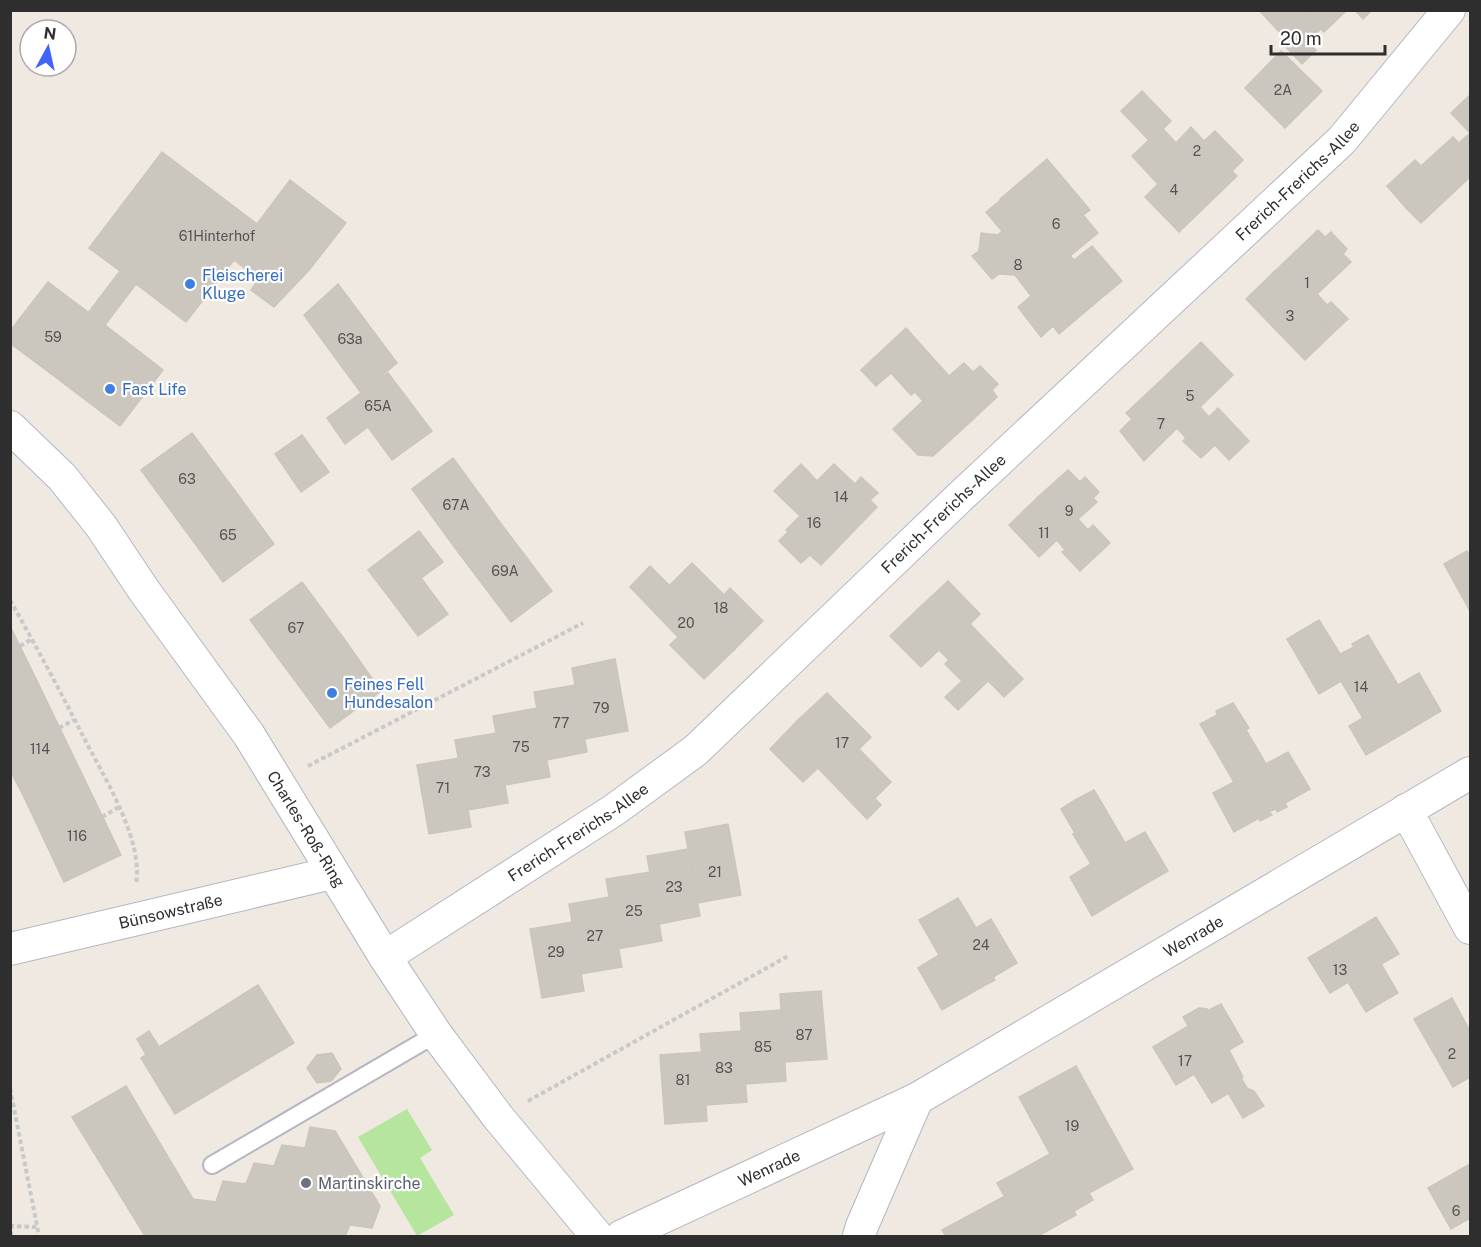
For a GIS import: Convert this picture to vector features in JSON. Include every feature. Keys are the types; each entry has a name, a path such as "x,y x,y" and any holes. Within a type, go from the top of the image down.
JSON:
{"street":[{"name":"Frerich-Frerichs-Allee","path":"385,957 614,810 696,750 961,496 1342,140 1449,10"},
{"name":"Charles-Roß-Ring","path":"10,428 62,477 101,526 143,589 231,709 278,781 332,873 436,1034 498,1117 597,1236"},
{"name":"Wenrade","path":"622,1236 917,1099 1470,773"},
{"path":"1406,810 1470,928"},
{"name":"Bünsowstraße","path":"10,949 332,873"},
{"path":"859,1236 917,1099"}],"lane":[{"path":"212,1165 436,1034"}],"path":[{"path":"10,600 119,807 134,847 138,872 130,922"},
{"path":"278,781 583,623"},
{"path":"20,646 32,639"},
{"path":"59,728 74,720"},
{"path":"102,817 119,807"},
{"path":"498,1117 790,955"},
{"path":"10,1088 39,1236"},
{"path":"11,1236 11,1226 37,1227"}],"green space":[{"path":"407,1109 432,1150 420,1158 454,1215 417,1236 358,1137"}],"building":[{"path":"1259,10 1312,10 1284,37"},
{"path":"1312,10 1347,10 1324,32 1321,29 1307,41 1316,50 1302,64 1280,41"},
{"path":"1355,10 1372,10 1363,19"},
{"path":"1281,51 1322,91 1285,128 1245,88"},
{"path":"1142,91 1171,121 1163,129 1176,143 1191,127 1204,141 1215,131 1243,160 1232,171 1237,176 1209,203 1121,111"},
{"path":"1470,95 1470,133 1451,113"},
{"path":"1470,133 1470,149 1406,208 1387,186 1415,160 1421,166 1453,137 1459,143"},
{"path":"1149,140 1209,203 1179,232 1145,197 1158,184 1132,156"},
{"path":"1470,149 1470,177 1421,223 1406,208"},
{"path":"162,152 257,224 290,180 346,223 310,269 274,307 251,290 259,279 234,260 186,322 136,284 105,325 88,313 120,271 89,248"},
{"path":"1047,159 1090,210 1083,215 1098,233 1070,256 1074,260 1092,246 1122,281 1092,306 1000,199"},
{"path":"1002,199 1092,306 1059,334 1053,326 1041,337 1018,307 1031,296 1015,275 999,274 992,279 972,256 979,251 981,233 998,235 1002,231 986,212"},
{"path":"1318,230 1325,237 1331,232 1347,249 1343,254 1351,262 1317,294 1327,305 1331,302 1348,319 1333,333 1274,272"},
{"path":"1274,272 1333,333 1305,360 1246,299"},
{"path":"48,282 105,325 62,382 10,343 10,331"},
{"path":"338,284 397,363 361,393 304,315"},
{"path":"105,325 163,370 120,426 62,382"},
{"path":"906,328 949,376 964,363 973,372 980,366 998,384 992,390 997,397 968,424 892,341"},
{"path":"892,341 968,424 933,456 918,455 893,429 923,401 915,392 911,395 891,373 876,386 861,370"},
{"path":"1201,342 1233,375 1200,407 1209,417 1218,408 1249,441 1229,460 1157,384"},
{"path":"388,373 432,431 392,460 368,427 345,444 327,418"},
{"path":"1157,384 1215,445 1201,458 1183,441 1186,438 1177,428 1144,461 1120,431 1132,419 1126,413"},
{"path":"192,433 233,488 182,526 141,470"},
{"path":"302,435 329,472 301,492 275,454"},
{"path":"453,458 499,521 458,552 412,489"},
{"path":"801,464 817,481 834,464 855,484 861,477 878,493 870,500 877,507 849,536 788,477"},
{"path":"1068,470 1080,482 1085,477 1099,492 1093,498 1097,502 1078,519 1088,530 1093,525 1110,543 1095,557 1038,497"},
{"path":"788,477 849,536 821,565 810,555 801,563 779,541 800,516 774,491"},
{"path":"233,488 274,544 223,582 182,526"},
{"path":"1038,497 1095,557 1080,571 1062,552 1065,550 1057,540 1039,557 1009,525"},
{"path":"499,521 552,591 511,622 458,552"},
{"path":"419,531 443,562 391,600 368,570"},
{"path":"1467,551 1470,557 1470,611 1444,564"},
{"path":"692,563 724,595 730,588 763,621 734,650 670,585"},
{"path":"650,566 734,650 704,679 670,645 678,637 630,587"},
{"path":"421,578 448,614 418,636 391,600"},
{"path":"948,581 980,614 970,624 1023,679 1004,697 918,609"},
{"path":"302,582 342,636 290,674 250,620"},
{"path":"918,609 988,681 958,710 945,697 962,681 945,664 949,660 939,650 921,667 890,636"},
{"path":"1319,620 1340,654 1354,647 1404,733 1366,755 1349,726 1363,718 1341,681 1319,694 1287,639"},
{"path":"10,626 39,685 10,698"},
{"path":"1368,635 1398,685 1419,673 1441,711 1404,733 1352,644"},
{"path":"342,636 381,691 330,728 290,674"},
{"path":"615,659 628,731 585,739 572,668"},
{"path":"39,685 80,770 24,797 10,770 10,698"},
{"path":"575,685 587,752 546,760 534,692"},
{"path":"827,693 871,737 859,749 891,782 874,799 798,720"},
{"path":"1233,703 1249,728 1246,730 1266,764 1288,752 1310,789 1285,803 1287,807 1277,812 1276,809 1273,810 1217,715 1216,711"},
{"path":"537,708 550,777 505,785 493,716"},
{"path":"1217,715 1273,810 1269,812 1272,815 1260,821 1259,818 1234,832 1213,793 1234,782 1200,724"},
{"path":"798,720 881,805 867,819 818,768 803,782 770,749"},
{"path":"496,733 508,803 468,810 455,740"},
{"path":"459,758 471,827 429,834 417,765"},
{"path":"80,770 121,855 64,882 24,797"},
{"path":"1094,790 1125,843 1145,832 1168,871 1130,893 1075,800"},
{"path":"1075,800 1130,893 1092,916 1070,877 1091,864 1061,809"},
{"path":"728,824 741,895 698,903 685,832"},
{"path":"688,849 700,916 659,924 647,856"},
{"path":"650,872 662,941 618,949 606,879"},
{"path":"609,897 622,967 581,974 569,904"},
{"path":"958,898 976,928 991,919 1017,963 993,977 995,980 980,988 935,911"},
{"path":"935,911 980,988 942,1010 918,968 939,955 919,920"},
{"path":"1376,917 1399,954 1381,964 1398,993 1384,1001 1345,936"},
{"path":"572,922 584,991 542,998 530,929"},
{"path":"1345,936 1384,1001 1366,1012 1348,982 1330,993 1308,958"},
{"path":"258,985 294,1043 175,1114 141,1058 146,1055 137,1039 149,1031 159,1047"},
{"path":"821,991 827,1059 785,1062 780,994"},
{"path":"1452,998 1470,1031 1470,1077 1453,1087 1414,1019"},
{"path":"1221,1004 1243,1042 1229,1050 1247,1088 1254,1091 1264,1106 1243,1118 1183,1017 1199,1008 1207,1009 1207,1011"},
{"path":"781,1010 786,1081 745,1084 740,1013"},
{"path":"1188,1026 1229,1093 1212,1103 1194,1074 1176,1085 1153,1047"},
{"path":"741,1031 747,1102 706,1105 700,1034"},
{"path":"702,1052 707,1121 665,1124 660,1055"},
{"path":"332,1053 341,1069 331,1081 317,1083 307,1068 317,1055"},
{"path":"1076,1066 1133,1169 1089,1193 1093,1200 1074,1211 1076,1215 1038,1236 1027,1236 997,1183 1050,1154 1019,1097"},
{"path":"126,1086 193,1199 185,1221 194,1236 145,1236 72,1117"},
{"name":"Martinskirche","path":"310,1127 335,1131 380,1206 372,1228 350,1225 345,1236 194,1236 185,1221 193,1199 216,1202 223,1181 246,1184 254,1163 274,1166 282,1145 305,1148"},
{"path":"1470,1164 1470,1185 1437,1204 1428,1188"},
{"path":"1470,1185 1470,1218 1451,1229 1437,1204"},
{"path":"1005,1196 1027,1236 946,1236 942,1230"}],"place":[{"name":"Fleischerei Kluge","path":"190,284"},
{"name":"Fast Life","path":"110,389"},
{"name":"Feines Fell Hundesalon","path":"332,693"},
{"name":"Martinskirche","path":"306,1183"}]}
